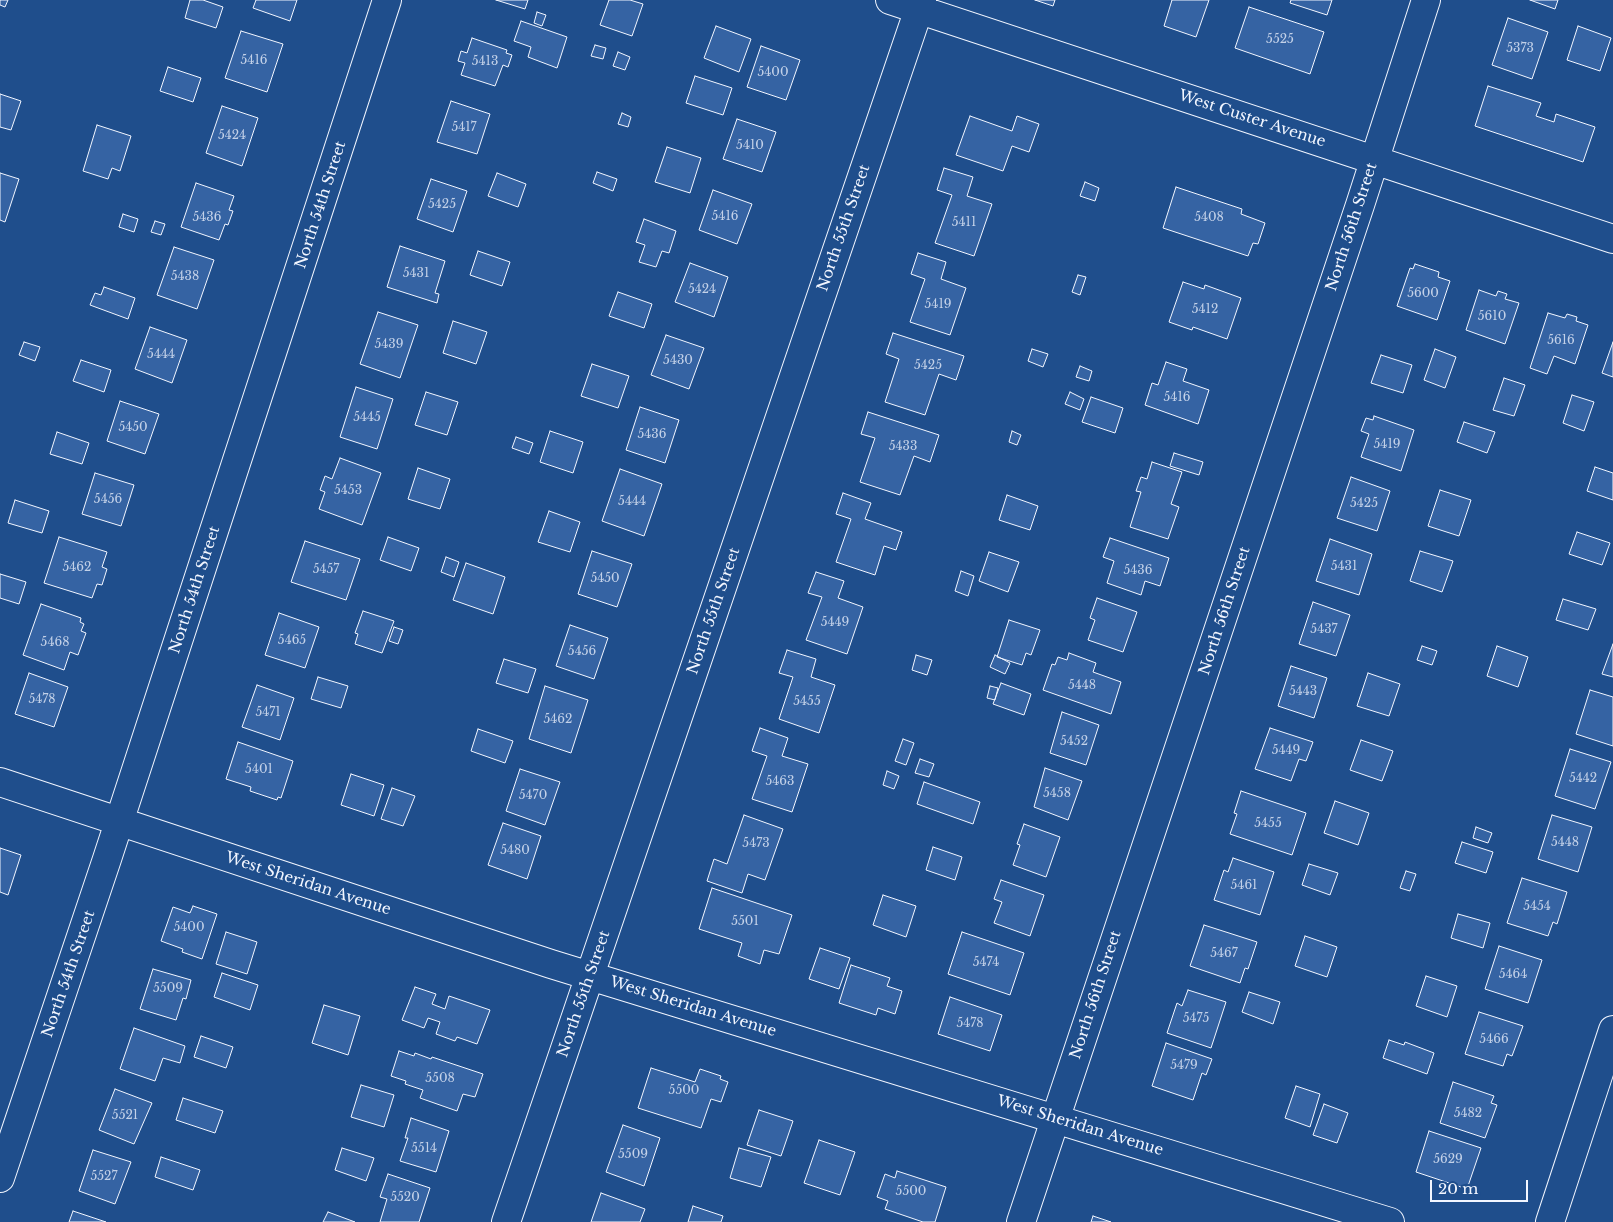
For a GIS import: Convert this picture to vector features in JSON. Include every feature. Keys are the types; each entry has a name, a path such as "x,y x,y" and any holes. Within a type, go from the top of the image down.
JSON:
{"street":[{"name":"North 54th Street","path":"0,1178 120,821 387,0"},
{"name":"West Custer Avenue","path":"890,0 920,5 1374,160 1613,239"},
{"name":"North 56th Street","path":"1021,1222 1426,0"},
{"name":"North 55th Street","path":"506,1222 920,5"},
{"name":"West Sheridan Avenue","path":"0,782 590,976 1390,1222"},
{"path":"1550,1222 1613,1030"}],"building":[{"path":"0,0 8,0 5,7 0,5"},
{"path":"190,0 203,0 223,7 216,28 185,18"},
{"path":"256,0 297,0 290,21 253,8"},
{"path":"496,0 528,0 525,9"},
{"path":"609,0 630,0 643,4 632,36 600,25"},
{"path":"1035,0 1055,0 1053,6"},
{"path":"1172,0 1209,0 1196,37 1164,26"},
{"path":"1291,0 1332,0 1327,15 1290,3"},
{"path":"1530,0 1558,0 1555,9"},
{"path":"1249,7 1324,32 1310,74 1235,48"},
{"path":"537,12 546,15 542,26 534,23"},
{"path":"1508,18 1548,32 1532,79 1492,65"},
{"path":"521,21 567,37 557,68 528,57 531,47 514,41"},
{"path":"716,26 751,39 739,72 704,58"},
{"path":"1578,26 1611,38 1600,71 1567,60"},
{"path":"241,31 283,44 267,92 225,78"},
{"path":"472,38 507,50 506,53 512,55 508,67 503,65 495,86 461,75 465,63 458,61 461,51 467,53"},
{"path":"595,45 606,48 603,59 591,56"},
{"path":"761,46 800,60 786,100 747,87"},
{"path":"618,52 630,57 625,70 613,66"},
{"path":"168,67 201,78 193,102 160,91"},
{"path":"695,76 732,88 723,115 686,103"},
{"path":"1488,86 1541,103 1536,116 1554,122 1556,114 1595,127 1583,162 1475,126"},
{"path":"0,94 21,101 11,130 0,127"},
{"path":"451,101 490,114 477,154 437,142"},
{"path":"222,106 258,118 242,166 206,153"},
{"path":"622,113 631,117 628,127 618,124"},
{"path":"970,116 1012,131 1017,116 1039,124 1029,152 1012,146 1003,171 956,155"},
{"path":"737,119 776,132 762,172 723,159"},
{"path":"97,125 131,136 120,171 112,168 108,179 83,171"},
{"path":"667,147 701,158 690,193 655,182"},
{"path":"944,168 973,177 967,196 992,204 974,256 935,243 952,195 937,190"},
{"path":"597,172 617,179 613,191 593,183"},
{"path":"0,173 19,179 5,222 0,220"},
{"path":"497,173 526,184 518,207 488,196"},
{"path":"431,179 467,191 453,232 417,219"},
{"path":"1085,182 1099,188 1095,201 1080,196"},
{"path":"196,183 234,196 229,210 233,211 228,225 225,224 219,240 181,227"},
{"path":"1176,187 1242,209 1241,214 1265,223 1258,244 1253,243 1248,256 1163,228"},
{"path":"713,190 752,204 737,244 699,230"},
{"path":"123,214 138,219 134,232 119,227"},
{"path":"644,219 676,231 669,253 662,251 656,267 639,262 645,245 636,242"},
{"path":"155,221 165,224 161,235 151,232"},
{"path":"400,246 445,261 435,293 439,294 437,303 387,287"},
{"path":"174,247 214,260 197,309 157,295"},
{"path":"478,251 510,262 502,286 470,275"},
{"path":"918,253 946,262 941,279 966,288 950,335 910,322 925,279 911,274"},
{"path":"690,263 728,277 714,317 675,302"},
{"path":"1415,264 1439,272 1438,277 1450,281 1437,320 1397,306 1410,268 1413,269"},
{"path":"1078,275 1086,277 1080,295 1072,292"},
{"path":"1183,282 1204,289 1205,285 1241,298 1227,339 1193,327 1192,330 1169,322"},
{"path":"104,287 135,298 128,319 90,305 95,293 101,295"},
{"path":"1479,290 1496,296 1498,291 1507,294 1505,299 1519,303 1505,344 1466,330"},
{"path":"618,292 652,304 644,328 609,316"},
{"path":"378,312 418,325 400,378 360,364"},
{"path":"1548,313 1565,318 1567,314 1577,317 1576,321 1588,325 1575,364 1554,356 1547,374 1530,368"},
{"path":"453,321 487,332 476,364 443,353"},
{"path":"150,327 187,340 172,383 135,369"},
{"path":"893,333 964,356 956,380 939,374 925,415 885,402 899,359 886,354"},
{"path":"666,335 704,348 689,389 651,375"},
{"path":"24,342 40,347 35,361 19,355"},
{"path":"1613,342 1613,377 1602,373"},
{"path":"1032,349 1048,354 1043,367 1028,361"},
{"path":"1435,349 1456,357 1445,388 1424,380"},
{"path":"1381,355 1412,365 1403,393 1371,383"},
{"path":"81,360 111,370 104,392 73,381"},
{"path":"1166,362 1187,369 1183,381 1209,390 1198,424 1145,405 1152,383 1158,385"},
{"path":"592,364 629,376 618,408 581,396"},
{"path":"1080,366 1092,371 1089,381 1076,377"},
{"path":"1504,378 1525,385 1514,416 1493,410"},
{"path":"356,387 393,399 377,449 340,437"},
{"path":"426,392 458,402 447,435 415,425"},
{"path":"1070,392 1084,399 1080,410 1065,404"},
{"path":"1572,395 1594,402 1584,431 1563,423"},
{"path":"1091,397 1123,408 1115,433 1082,422"},
{"path":"120,401 159,414 145,454 107,441"},
{"path":"640,407 679,420 665,463 626,450"},
{"path":"868,412 939,435 930,462 914,456 900,495 860,482 875,438 861,434"},
{"path":"1374,416 1414,430 1401,471 1361,457 1369,434 1361,431 1366,418 1373,420"},
{"path":"1464,422 1495,432 1487,453 1457,442"},
{"path":"550,431 583,442 573,473 540,462"},
{"path":"1012,431 1021,435 1017,445 1009,442"},
{"path":"57,432 89,443 82,464 50,454"},
{"path":"516,437 533,443 529,454 512,448"},
{"path":"1174,453 1203,462 1199,475 1170,466"},
{"path":"340,458 381,473 362,525 319,509 325,492 320,490 325,476 332,479"},
{"path":"1152,462 1182,472 1171,504 1179,507 1168,539 1130,527 1141,492 1136,491 1141,477 1147,479"},
{"path":"1595,467 1613,473 1613,500 1587,491"},
{"path":"418,468 450,479 440,509 408,499"},
{"path":"620,469 662,484 644,536 602,521"},
{"path":"95,473 134,485 121,526 82,514"},
{"path":"1351,477 1390,491 1377,531 1337,518"},
{"path":"1440,490 1471,500 1459,536 1428,526"},
{"path":"843,493 871,503 865,519 902,532 896,550 884,546 875,575 836,562 851,519 836,514"},
{"path":"1007,495 1038,506 1030,530 999,520"},
{"path":"15,500 49,511 42,533 8,523"},
{"path":"549,511 580,522 570,552 538,542"},
{"path":"1577,532 1610,543 1602,565 1569,554"},
{"path":"59,537 107,552 102,567 107,569 102,585 97,584 92,598 44,583"},
{"path":"388,537 419,548 411,571 380,560"},
{"path":"1110,538 1169,558 1160,586 1145,581 1141,595 1107,583 1114,561 1103,557"},
{"path":"1330,539 1372,554 1359,595 1316,581"},
{"path":"305,541 360,559 346,600 291,582"},
{"path":"592,551 632,564 617,607 578,594"},
{"path":"1420,551 1453,561 1442,592 1410,581"},
{"path":"989,552 1019,562 1008,592 979,581"},
{"path":"446,557 459,562 454,577 441,572"},
{"path":"466,563 505,577 493,614 453,600"},
{"path":"961,571 974,576 968,596 955,591"},
{"path":"816,572 844,581 838,598 863,607 847,654 806,640 822,597 808,593"},
{"path":"0,574 26,582 19,604 0,598"},
{"path":"1097,598 1137,612 1123,652 1088,640 1095,620 1090,618"},
{"path":"1563,599 1596,609 1588,630 1556,620"},
{"path":"1313,602 1350,615 1336,656 1299,644"},
{"path":"41,604 81,618 80,622 84,624 81,631 86,633 78,655 70,652 64,670 23,655"},
{"path":"363,611 394,621 382,653 355,644 358,634 355,633"},
{"path":"279,613 319,627 305,668 265,655"},
{"path":"1009,620 1040,630 1031,655 1026,653 1022,665 997,657"},
{"path":"570,625 608,638 594,679 556,666"},
{"path":"394,627 403,630 398,644 389,641"},
{"path":"1613,644 1613,677 1602,674"},
{"path":"1422,646 1437,651 1432,665 1417,660"},
{"path":"1497,646 1528,657 1518,687 1487,676"},
{"path":"787,650 816,659 811,677 835,685 819,733 779,719 793,677 779,673"},
{"path":"1069,653 1096,663 1093,672 1121,682 1111,714 1043,690 1052,664 1055,665 1058,657 1067,660"},
{"path":"916,655 932,660 927,675 912,670"},
{"path":"995,655 1010,663 1005,674 990,667"},
{"path":"504,659 536,669 528,693 496,683"},
{"path":"1291,666 1327,678 1314,718 1278,706"},
{"path":"29,673 68,687 54,727 15,714"},
{"path":"1368,673 1400,684 1389,716 1357,706"},
{"path":"318,677 348,686 341,708 311,699"},
{"path":"1001,683 1031,694 1024,715 993,704"},
{"path":"257,685 294,698 280,740 242,727"},
{"path":"545,686 588,700 571,753 529,739"},
{"path":"990,686 998,688 995,700 987,698"},
{"path":"1590,690 1613,697 1613,746 1576,734"},
{"path":"1062,712 1099,725 1086,765 1050,753"},
{"path":"760,728 788,738 782,756 808,764 792,812 752,799 767,756 752,751"},
{"path":"1270,728 1313,742 1306,761 1299,759 1291,781 1255,769"},
{"path":"478,729 513,741 505,763 471,751"},
{"path":"903,739 914,743 906,765 895,761"},
{"path":"1361,740 1393,751 1382,781 1350,770"},
{"path":"238,742 293,761 281,798 278,797 277,800 250,791 251,787 226,779"},
{"path":"1570,749 1611,762 1595,809 1555,796"},
{"path":"920,759 934,764 929,777 915,773"},
{"path":"1045,768 1082,781 1068,820 1034,807"},
{"path":"520,769 560,782 545,825 506,811"},
{"path":"887,771 899,776 894,789 883,785"},
{"path":"351,774 384,785 374,816 341,805"},
{"path":"924,782 980,802 973,824 917,804"},
{"path":"392,788 415,796 403,826 381,819"},
{"path":"1241,791 1306,813 1292,855 1230,834 1237,814 1234,813"},
{"path":"1335,801 1369,813 1358,845 1324,833"},
{"path":"744,815 783,829 765,880 748,874 742,893 707,881 714,859 727,864"},
{"path":"1552,815 1592,827 1578,872 1538,859"},
{"path":"503,823 541,836 527,879 488,865"},
{"path":"1024,824 1060,837 1046,877 1013,865 1020,845 1017,844"},
{"path":"1476,827 1492,833 1488,843 1473,838"},
{"path":"1462,842 1493,852 1486,873 1455,863"},
{"path":"933,847 962,857 955,880 926,870"},
{"path":"0,848 21,855 8,895 0,892"},
{"path":"1233,858 1274,872 1260,915 1214,900 1224,870 1228,872"},
{"path":"1309,864 1338,873 1330,895 1302,885"},
{"path":"1406,871 1416,874 1410,891 1400,888"},
{"path":"1522,878 1567,892 1557,924 1553,922 1548,936 1507,923"},
{"path":"1001,880 1044,895 1030,936 994,923 1002,902 994,899"},
{"path":"712,888 792,915 779,954 764,950 760,964 738,956 742,943 699,929"},
{"path":"883,895 916,906 906,937 873,925"},
{"path":"193,906 217,914 202,959 182,952 183,949 161,941 173,907 190,913"},
{"path":"1458,914 1490,923 1483,948 1451,938"},
{"path":"1204,925 1257,942 1248,969 1245,968 1240,983 1190,966"},
{"path":"226,932 257,942 247,974 216,964"},
{"path":"962,932 1024,953 1010,995 948,974"},
{"path":"1305,936 1337,947 1327,977 1295,966"},
{"path":"1499,946 1542,960 1528,1003 1485,989"},
{"path":"820,948 850,958 839,989 809,979"},
{"path":"851,965 890,978 887,986 902,991 895,1014 878,1008 876,1015 839,1003"},
{"path":"153,969 191,980 186,999 183,998 176,1020 140,1009"},
{"path":"222,973 258,985 250,1010 214,997"},
{"path":"1426,976 1457,986 1447,1017 1416,1006"},
{"path":"415,987 436,994 432,1004 445,1009 449,996 490,1010 477,1044 457,1037 455,1041 436,1034 440,1022 428,1018 424,1028 402,1020"},
{"path":"1188,990 1226,1002 1211,1048 1167,1033 1177,1003 1182,1006"},
{"path":"1249,992 1280,1002 1273,1024 1242,1012"},
{"path":"950,997 1002,1015 990,1051 938,1034"},
{"path":"324,1005 360,1016 348,1055 312,1043"},
{"path":"1479,1012 1523,1026 1512,1056 1507,1054 1503,1066 1465,1054"},
{"path":"134,1028 185,1046 180,1063 163,1058 155,1081 120,1069"},
{"path":"201,1036 233,1047 226,1068 194,1057"},
{"path":"1389,1040 1404,1045 1405,1042 1434,1053 1427,1074 1383,1058"},
{"path":"1166,1043 1212,1059 1206,1075 1202,1073 1193,1100 1152,1086"},
{"path":"399,1051 414,1056 415,1053 431,1059 432,1057 483,1074 475,1097 463,1094 457,1111 420,1098 423,1090 405,1084 406,1081 391,1076"},
{"path":"651,1068 695,1082 700,1069 721,1076 720,1079 728,1082 721,1102 711,1099 701,1128 638,1108"},
{"path":"1453,1082 1494,1096 1491,1103 1497,1105 1485,1138 1440,1123"},
{"path":"361,1085 394,1095 384,1127 351,1117"},
{"path":"1296,1086 1320,1094 1310,1127 1285,1118"},
{"path":"115,1089 152,1103 134,1144 99,1130"},
{"path":"183,1098 223,1111 215,1133 176,1120"},
{"path":"1324,1104 1348,1113 1337,1143 1313,1135"},
{"path":"759,1110 793,1121 781,1156 747,1145"},
{"path":"411,1118 449,1131 436,1172 400,1161 408,1138 405,1138"},
{"path":"623,1125 660,1138 644,1186 606,1172"},
{"path":"1429,1131 1481,1148 1467,1189 1416,1172"},
{"path":"819,1140 855,1152 840,1195 804,1183"},
{"path":"342,1148 374,1158 366,1181 335,1170"},
{"path":"739,1148 771,1157 761,1187 730,1178"},
{"path":"93,1150 131,1162 115,1204 79,1191"},
{"path":"161,1157 200,1170 193,1190 155,1177"},
{"path":"897,1171 946,1187 935,1222 923,1222 885,1209 888,1201 877,1197 885,1174 895,1178"},
{"path":"388,1174 430,1188 419,1222 380,1222 387,1199 380,1197"},
{"path":"601,1193 645,1209 640,1222 591,1222"},
{"path":"693,1206 723,1216 721,1222 688,1222"},
{"path":"73,1211 106,1222 69,1222"},
{"path":"328,1212 355,1222 323,1222"},
{"path":"1093,1216 1111,1222 1091,1222"}]}
